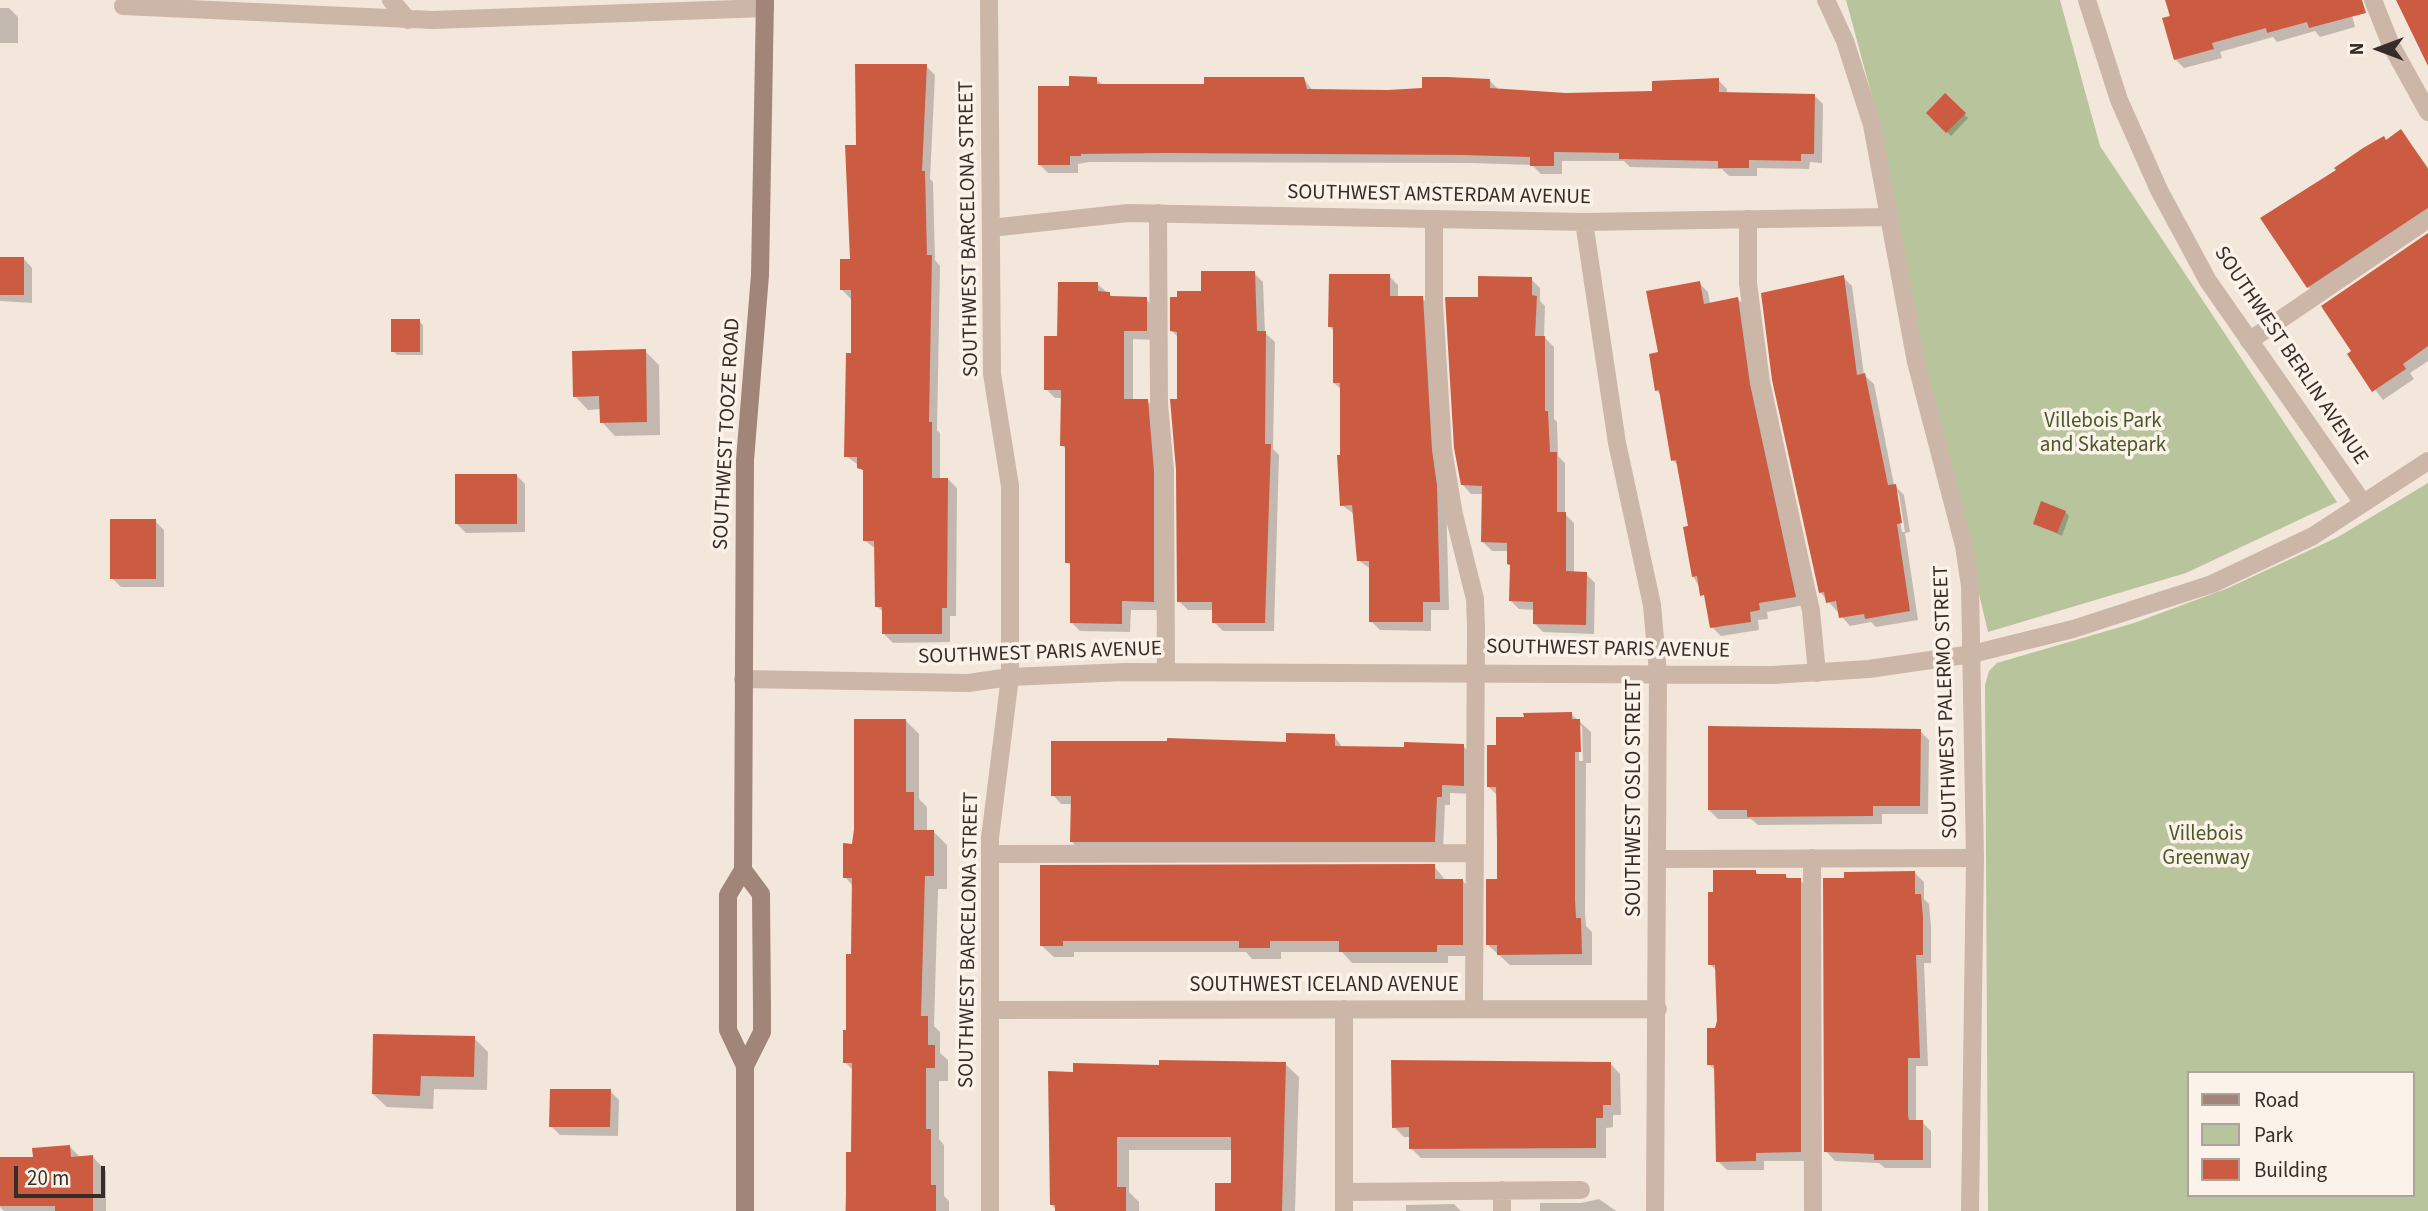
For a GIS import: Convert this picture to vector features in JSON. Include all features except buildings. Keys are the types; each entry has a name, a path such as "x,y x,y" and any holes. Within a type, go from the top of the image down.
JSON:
{"main road":[{"name":"SOUTHWEST TOOZE ROAD","path":"745,1211 745,1066 728,1030 728,895 743,870 746,460 760,275 765,4"},
{"name":"SOUTHWEST TOOZE ROAD","path":"743,870 761,894 762,1032 745,1066"}],"street":[{"path":"391,0 408,20"},
{"name":"SOUTHWEST BARCELONA STREET","path":"989,0 992,374 1010,486 1010,677 992,806 990,854 990,1211"},
{"name":"SOUTHWEST PALERMO STREET","path":"1826,0 1845,41 1872,125 1924,398 1964,546 1970,586 1975,858 1970,1211"},
{"name":"SOUTHWEST BERLIN AVENUE","path":"2087,0 2119,100 2159,190 2208,281 2363,503"},
{"path":"2373,0 2391,45 2428,112"},
{"path":"123,6 408,20 765,4"},
{"name":"SOUTHWEST AMSTERDAM AVENUE","path":"991,229 1128,213 1584,222 1888,217"},
{"path":"1158,214 1159,404 1165,470 1166,672"},
{"path":"1434,219 1434,303 1443,449 1454,516 1475,599 1474,1009"},
{"path":"1748,219 1748,283 1761,382 1811,611 1817,673"},
{"path":"2249,341 2428,219"},
{"name":"SOUTHWEST OSLO STREET","path":"1584,222 1608,391 1652,605 1658,673 1656,1211"},
{"name":"SOUTHWEST PARIS AVENUE","path":"743,679 968,682 1010,677 1166,672 1817,673 1869,669 1972,654 2073,629 2212,584 2313,536 2428,461"},
{"path":"990,854 1474,853"},
{"path":"1812,858 1813,1211"},
{"path":"1659,859 1975,858"},
{"path":"1344,1009 1344,1211"},
{"name":"SOUTHWEST ICELAND AVENUE","path":"990,1010 1658,1009"},
{"path":"1502,1190 1502,1211"},
{"path":"1344,1192 1581,1190"}],"green space":[{"name":"Villebois Park and Skatepark","path":"1846,0 2060,0 2100,146 2337,502 2186,573 1988,632 1926,370 1880,126"},
{"name":"Villebois Greenway","path":"2428,483 2428,1211 1988,1211 1985,685 1989,671 1997,663 2134,623 2228,588 2338,537"}]}
